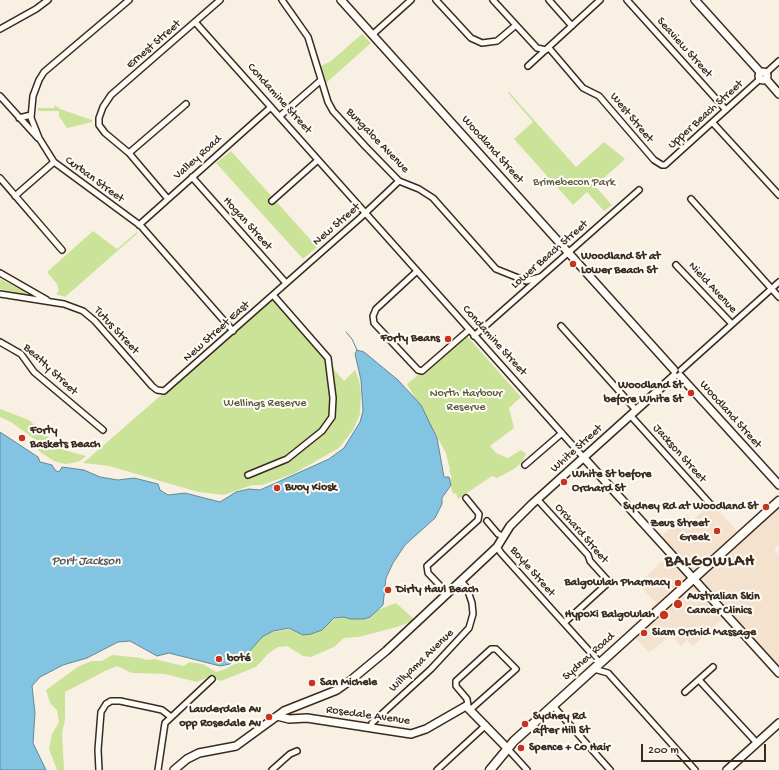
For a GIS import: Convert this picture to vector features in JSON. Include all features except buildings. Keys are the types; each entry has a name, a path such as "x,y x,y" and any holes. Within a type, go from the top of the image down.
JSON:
{"main road":[{"name":"Sydney Road","path":"490,770 507,748 779,501"}],"street":[{"path":"0,29 36,9 48,0"},
{"name":"Curban Street","path":"129,0 44,72 35,89 31,115 38,138 54,162 139,225 233,331"},
{"name":"Ernest Street","path":"129,153 108,136 99,125 103,107 118,88 220,0"},
{"name":"Bungaloe Avenue","path":"282,0 308,37 320,81 333,111 399,181 419,189 432,198 496,269 526,281 540,277"},
{"name":"Woodland Street","path":"341,0 779,485"},
{"path":"372,34 411,0"},
{"path":"436,0 471,38 482,43 497,41 516,25"},
{"name":"West Street","path":"493,0 537,48 548,49 583,88 599,96 658,164 665,165"},
{"path":"549,0 572,26"},
{"path":"528,66 600,0"},
{"name":"Seaview Street","path":"627,0 726,110"},
{"path":"695,0 779,94"},
{"name":"Condamine Street","path":"195,22 280,116 416,272 779,673"},
{"name":"Upper Beach Street","path":"665,165 779,61"},
{"path":"280,116 320,81"},
{"path":"0,96 38,138"},
{"path":"168,199 129,153 186,104"},
{"name":"Valley Road","path":"139,225 271,107"},
{"path":"19,118 31,115"},
{"path":"713,122 779,195"},
{"path":"272,201 318,160"},
{"path":"15,196 54,162"},
{"name":"Hogan Street","path":"192,177 286,283"},
{"path":"0,178 62,250"},
{"name":"New Street","path":"286,283 365,214 399,181"},
{"name":"Lower Beach Street","path":"474,336 639,190"},
{"path":"692,198 779,297"},
{"name":"Nield Avenue","path":"676,265 732,324"},
{"path":"416,272 376,309 373,316 374,323 418,370 424,369 469,330"},
{"path":"0,273 48,301"},
{"name":"White Street","path":"174,770 187,759 199,753 236,746 291,707 343,686 386,651 448,594 500,542 510,526 537,499 779,282"},
{"name":"New Street East","path":"159,390 168,388 286,283"},
{"name":"Tutus Street","path":"0,294 70,305 88,314 152,386 159,390"},
{"path":"248,475 287,458 322,431 332,416 333,398 328,358 273,295"},
{"path":"561,326 636,410"},
{"name":"Beatty Street","path":"0,342 21,354 34,372 103,430"},
{"name":"Jackson Street","path":"630,416 712,506"},
{"path":"525,465 562,433"},
{"path":"448,594 426,570 427,566 478,520 479,514 466,498"},
{"name":"Orchard Street","path":"537,499 588,555 590,561 609,582 564,623"},
{"name":"Boyle Street","path":"487,521 498,534 501,553 564,623 597,666"},
{"name":"Willyama Avenue","path":"371,727 372,723 431,670 469,628 473,614 472,602 467,588 461,581"},
{"path":"470,708 516,670 496,649 491,649 456,681 456,686 467,699 470,708 526,770"},
{"path":"597,666 608,673 695,770"},
{"path":"686,692 713,667"},
{"path":"158,770 165,723 212,679"},
{"path":"699,680 757,743"},
{"path":"99,770 98,750 102,712 106,704 111,701 120,701 162,710 171,717"},
{"name":"Rosedale Avenue","path":"277,716 289,719 307,718 416,733 465,706 470,708"},
{"path":"553,706 610,770"},
{"path":"727,770 779,723"},
{"path":"437,770 486,725"},
{"path":"272,770 290,754 297,750"}],"shaded area":[{"path":"777,494 779,496 779,545 774,549 779,556 779,667 729,613 693,646 687,640 681,646 671,635 649,653 628,629 656,603 638,584 665,558 663,535 686,514 692,521 706,508 718,510 737,531"}],"green space":[{"path":"362,34 371,43 326,83 321,66 331,61"},
{"name":"Brimebecon Park","path":"509,92 576,167 604,142 625,159 595,186 612,205 604,211 587,192 573,205 514,139 533,122 508,93"},
{"path":"55,105 60,109 92,120 92,122 67,128 59,116 59,111 38,111 38,108 54,108"},
{"path":"231,151 317,247 303,259 216,163"},
{"path":"93,231 117,249 137,232 138,233 65,297 56,294 59,291 57,284 47,272"},
{"path":"0,279 34,296 0,289"},
{"name":"Wellings Reserve","path":"272,299 344,381 355,370 359,380 361,393 360,414 353,430 339,448 293,474 262,485 252,485 224,495 198,492 109,466 83,463"},
{"name":"North Harbour Reserve","path":"467,336 521,397 509,408 514,428 490,446 496,453 508,458 521,450 526,454 522,462 514,469 497,478 492,476 458,499 456,493 453,494 449,481 452,477 449,471 446,453 407,384 419,374 424,375"},
{"path":"0,409 29,420 61,449 86,456 80,461 73,463 65,464 54,461 40,452 37,448 37,441 11,422 0,417"},
{"path":"396,603 415,620 397,627 359,637 344,638 334,647 311,657 303,656 287,646 278,647 268,654 256,667 221,681 209,677 197,682 165,674 132,673 117,666 105,671 65,692 65,720 62,733 64,770 57,770 49,749 52,734 59,722 57,710 50,703 46,690 79,666 92,661 102,661 112,655 141,658 146,660 154,659 184,666 189,662 203,664 216,672 241,661 250,652 259,637 272,632 289,629 305,634 317,631 335,619 375,611"}],"water":[{"name":"Port Jackson","path":"357,350 364,352 398,380 421,405 437,438 444,477 449,477 451,485 442,498 442,504 435,518 405,545 393,563 386,578 383,605 370,617 364,619 350,619 344,617 334,618 322,630 311,634 303,635 289,628 273,631 262,637 249,652 240,655 230,664 220,666 169,653 157,656 130,641 118,642 87,658 63,665 40,677 32,686 35,713 33,743 46,770 0,770 0,432 38,457 40,462 52,465 56,471 59,472 62,467 84,470 100,477 118,480 134,478 158,484 160,490 168,495 185,493 220,502 236,492 249,489 260,490 329,459 344,448 360,422 363,411 361,380 355,354"}],"waterway":[{"path":"346,332 352,339 357,350"}],"place":[{"name":"Woodland St at Lower Beach St","path":"573,264"},
{"name":"Forty Beans","path":"448,339"},
{"name":"Woodland St before White St","path":"691,393"},
{"name":"Forty Baskets Beach","path":"22,438"},
{"name":"White St before Orchard St","path":"564,482"},
{"name":"Buoy Kiosk","path":"277,488"},
{"name":"Sydney Rd at Woodland St","path":"766,507"},
{"name":"Zeus Street Greek","path":"717,531"},
{"name":"Balgowlah Pharmacy","path":"678,583"},
{"name":"Dirty Haul Beach","path":"388,590"},
{"name":"Australian Skin Cancer Clinics","path":"678,604"},
{"name":"Hypoxi Balgowlah","path":"664,615"},
{"name":"Siam Orchid Massage","path":"644,633"},
{"name":"boté","path":"219,659"},
{"name":"San Michele","path":"312,683"},
{"name":"Lauderdale Av opp Rosedale Av","path":"269,717"},
{"name":"Sydney Rd after Hill St","path":"525,724"},
{"name":"Spence + Co Hair","path":"521,748"}],"district":[{"name":"BALGOWLAH","path":"710,563"}]}
